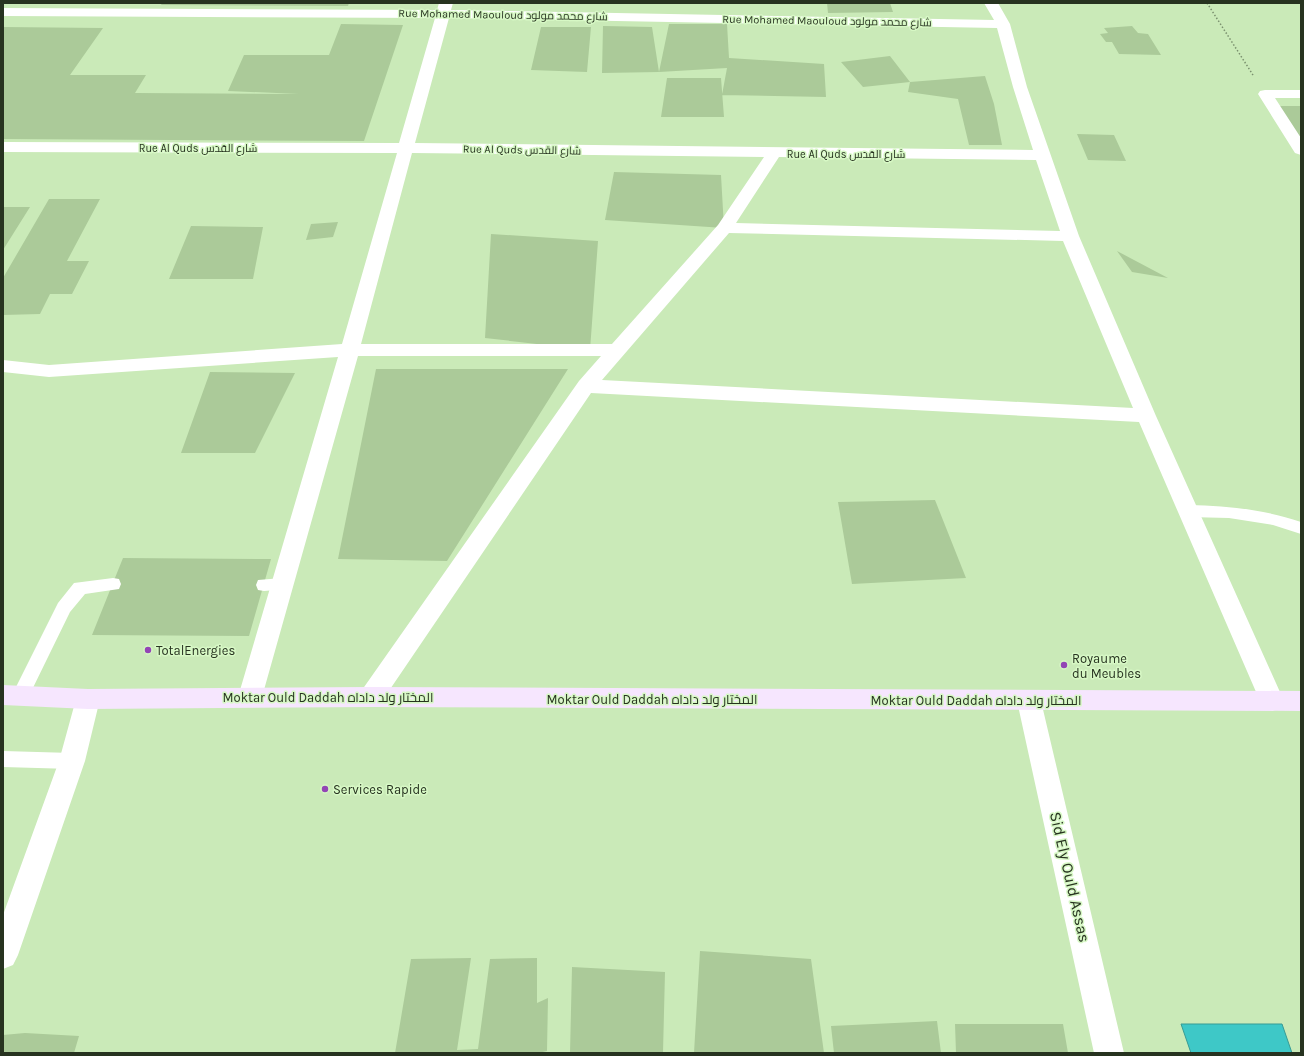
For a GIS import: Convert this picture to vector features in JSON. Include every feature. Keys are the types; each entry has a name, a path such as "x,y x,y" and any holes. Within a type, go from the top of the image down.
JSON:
{"main road":[{"name":"Moktar Ould Daddah المختار ولد داداه","path":"12,695 88,699 371,697 1301,701"}],"street":[{"path":"991,3 1003,24 1020,87 1070,236 1146,416 1272,701"},
{"path":"250,697 350,350 445,8"},
{"name":"Rue Mohamed Maouloud شارع محمد مولود","path":"3,12 445,8 1003,24"},
{"path":"1265,94 1301,94"},
{"path":"1265,94 1301,150"},
{"name":"Rue Al Quds شارع القدس","path":"3,147 407,148 1042,155"},
{"path":"371,697 586,386 724,228 774,153"},
{"path":"724,228 1070,236"},
{"path":"3,366 49,371 350,350 616,350"},
{"path":"586,386 1146,416"},
{"path":"3,955 72,761 88,699"},
{"name":"Sid Ely Ould Assas","path":"1029,701 1109,1053"}],"lane":[{"path":"1188,511 1229,512 1274,519 1301,528"},
{"path":"12,695 64,608 80,588 113,584"},
{"path":"264,585 282,584"},
{"path":"3,759 72,761"}],"path":[{"path":"1207,3 1265,94"}],"water":[{"path":"1181,1024 1282,1024 1292,1053 1191,1053"}],"building":[{"path":"162,3 349,3 348,6 161,5"},
{"path":"827,3 890,3 893,12 828,13"},
{"path":"341,24 403,25 364,141 3,139 3,27 103,28 70,75 146,75 135,93 299,94 228,91 244,55 329,55"},
{"path":"669,24 727,24 729,58 824,64 826,97 722,95 727,68 659,72"},
{"path":"603,26 652,27 659,72 602,73"},
{"path":"1132,26 1138,33 1148,34 1161,55 1119,54 1112,42 1106,42 1100,34 1108,33 1104,28"},
{"path":"541,27 591,27 587,72 531,70"},
{"path":"890,56 910,82 863,87 841,62"},
{"path":"985,76 994,104 1002,145 969,145 958,99 908,92 910,82"},
{"path":"667,78 721,78 724,117 661,117"},
{"path":"1279,106 1301,106 1301,139"},
{"path":"1077,134 1114,135 1126,161 1088,160"},
{"path":"614,172 721,175 724,228 605,220"},
{"path":"49,199 100,199 67,261 89,261 72,294 50,294 40,314 3,315 3,278"},
{"path":"3,207 30,207 3,250"},
{"path":"338,222 333,237 306,240 311,224"},
{"path":"191,226 263,227 253,279 169,279"},
{"path":"491,234 598,241 590,350 485,338"},
{"path":"1117,251 1168,278 1132,272"},
{"path":"376,369 568,369 447,561 338,559"},
{"path":"210,372 295,373 255,453 181,453"},
{"path":"935,500 966,578 852,584 838,502"},
{"path":"123,558 271,559 249,636 92,635"},
{"path":"700,951 811,959 824,1053 694,1053"},
{"path":"471,958 457,1050 478,1049 490,959 537,958 537,1003 548,998 547,1051 538,1053 395,1053 411,959"},
{"path":"572,967 665,972 663,1053 570,1053"},
{"path":"937,1021 941,1053 834,1053 831,1026"},
{"path":"955,1024 1063,1024 1068,1053 956,1053"},
{"path":"25,1033 79,1036 74,1053 3,1053 3,1035"}],"place":[{"name":"TotalEnergies","path":"148,650"},
{"name":"Royaume du Meubles","path":"1064,665"},
{"name":"Services Rapide","path":"325,789"}]}
